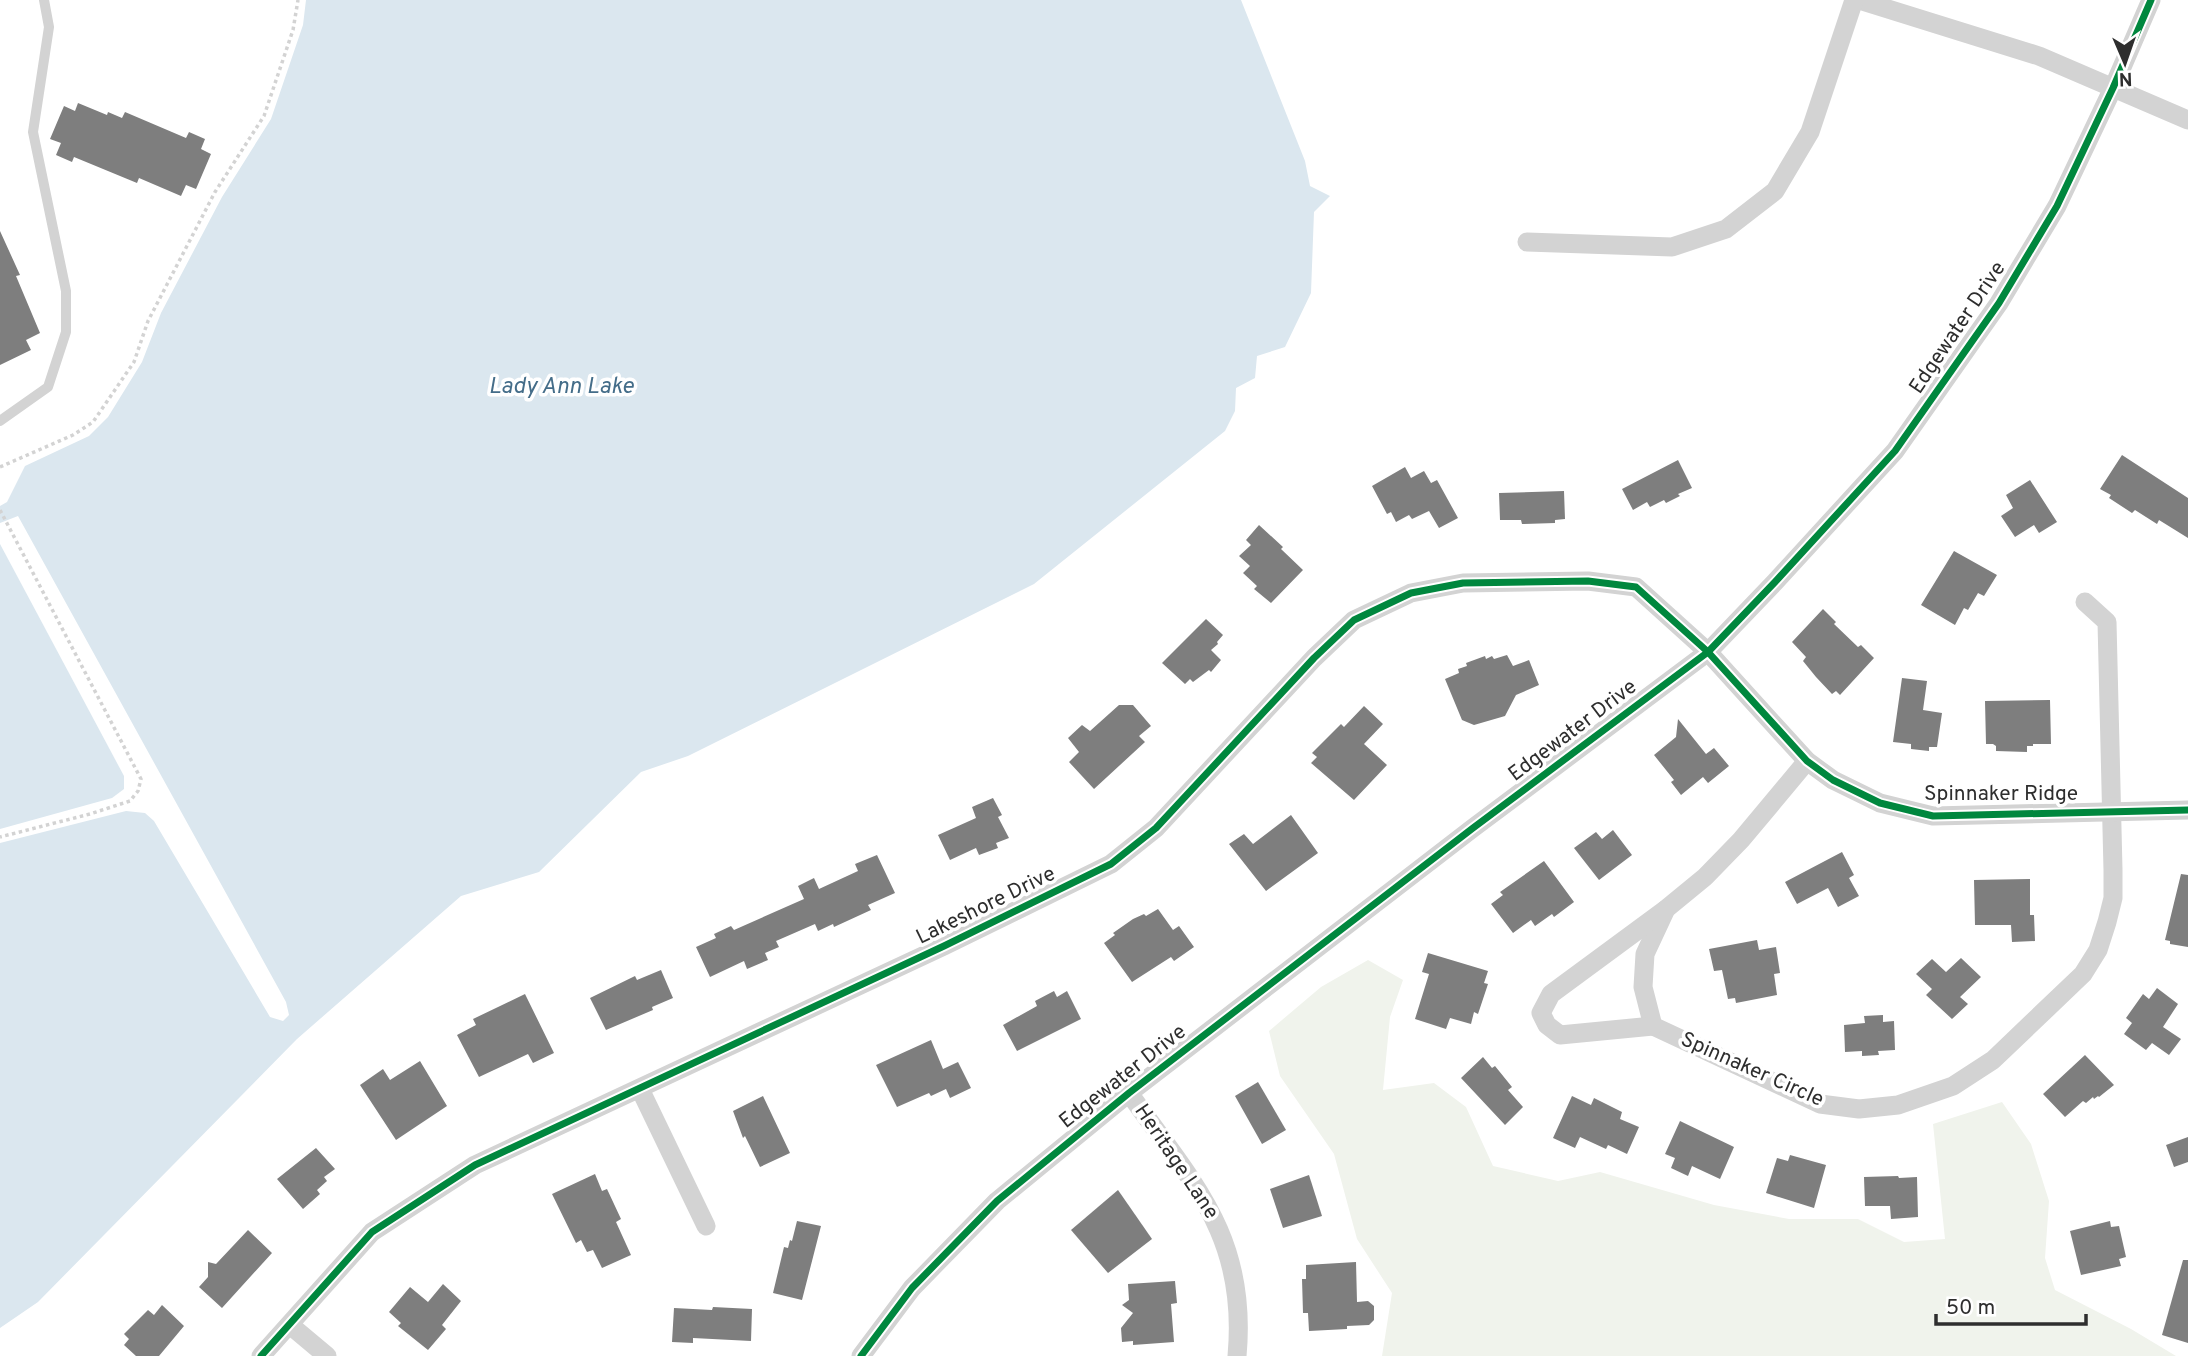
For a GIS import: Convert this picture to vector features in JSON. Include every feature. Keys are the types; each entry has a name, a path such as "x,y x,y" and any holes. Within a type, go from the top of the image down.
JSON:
{"street":[{"path":"1527,242 1672,247 1726,229 1775,191 1810,132 1856,0 2039,56 2188,120"},
{"name":"Edgewater Drive","path":"861,1356 912,1288 997,1201 1129,1093 1707,652 1844,509 1895,451 2006,292 2057,206 2151,0"},
{"name":"Lakeshore Drive","path":"261,1356 372,1232 475,1165 640,1090 1111,864 1156,828 1298,674 1354,620 1411,593 1463,583 1588,581 1636,587 1707,652"},
{"name":"Spinnaker Circle","path":"1807,761 1732,849 1705,877 1666,909 1646,954 1643,987 1653,1026 1820,1104 1859,1109 1898,1105 1953,1086 1993,1060 2083,974 2098,950 2113,898 2107,622 2085,602"},
{"name":"Spinnaker Ridge","path":"1707,652 1807,761 1833,780 1880,803 1933,816 2188,810"},
{"path":"1653,1026 1560,1035 1547,1025 1541,1013 1551,995 1666,909"},
{"path":"640,1090 706,1226"},
{"name":"Heritage Lane","path":"1129,1093 1209,1206 1224,1237 1234,1272 1239,1311 1237,1356"},
{"path":"290,1325 327,1356"}],"lane":[{"path":"0,421 48,387 66,332 66,291 33,132 49,27 44,0"}],"path":[{"path":"0,467 73,435 93,422 128,372 148,321 215,191 264,116 293,30 298,0"},
{"path":"0,510 141,779 138,791 130,801 0,837"}],"shaded area":[{"path":"1368,960 1403,980 1390,1017 1383,1090 1434,1083 1466,1107 1493,1166 1558,1181 1600,1172 1714,1205 1789,1219 1858,1219 1904,1242 1945,1239 1933,1124 2002,1102 2031,1144 2049,1201 2045,1258 2055,1290 2131,1329 2176,1356 1382,1356 1392,1293 1357,1239 1334,1154 1280,1076 1269,1031 1321,987"}],"water":[{"name":"Lady Ann Lake","path":"306,0 1241,0 1305,161 1310,186 1330,196 1314,212 1311,293 1285,347 1257,356 1255,378 1236,388 1235,411 1225,431 1034,584 688,756 641,772 539,872 461,896 297,1039 38,1302 0,1328 0,843 126,811 145,813 154,821 270,1017 283,1021 289,1015 286,1002 18,516 0,523 0,506 7,502 25,466 89,436 108,417 142,362 161,313 222,197 271,119 303,25"},
{"path":"0,544 124,776 124,789 112,798 0,829"}],"building":[{"path":"78,103 122,118 125,112 186,138 189,132 205,139 201,149 211,154 196,189 186,185 181,196 139,178 137,183 74,157 72,162 56,155 61,143 50,139 64,106 75,111"},
{"path":"0,231 20,275 16,276 40,333 26,340 31,350 0,365"},
{"path":"2122,455 2188,498 2188,538 2159,520 2157,524 2135,510 2132,513 2100,489"},
{"path":"1678,460 1692,488 1666,503 1664,500 1650,507 1647,502 1633,510 1622,489"},
{"path":"1405,467 1411,478 1424,471 1431,483 1437,480 1458,518 1439,528 1429,511 1412,519 1409,515 1396,522 1391,512 1387,514 1372,486"},
{"path":"2030,480 2057,522 2039,533 2034,525 2015,537 2001,516 2013,508 2006,495"},
{"path":"1564,491 1565,519 1555,520 1555,523 1522,524 1521,520 1500,520 1499,493"},
{"path":"1259,525 1303,570 1271,603 1254,589 1257,586 1243,573 1250,566 1239,556 1251,545 1246,540"},
{"path":"1954,551 1997,575 1984,596 1978,593 1968,610 1964,608 1955,625 1921,605"},
{"path":"1823,609 1836,622 1834,624 1874,658 1840,695 1836,691 1832,694 1816,677 1803,661 1806,657 1792,642"},
{"path":"1206,619 1223,635 1211,650 1221,660 1211,672 1209,670 1193,682 1190,679 1185,684 1162,663"},
{"path":"1507,655 1513,666 1529,660 1539,685 1516,695 1505,716 1474,725 1462,720 1445,679 1459,673 1458,669 1467,666 1466,663 1485,656 1486,659 1492,656 1494,659"},
{"path":"1902,678 1927,681 1923,710 1942,713 1937,747 1929,747 1929,751 1911,749 1911,744 1893,742"},
{"path":"2050,700 2051,744 2027,746 2027,752 1996,751 1996,746 1986,744 1985,701"},
{"path":"1119,705 1133,705 1151,726 1139,736 1145,742 1094,789 1069,762 1079,752 1068,738 1082,725 1090,731"},
{"path":"1364,706 1383,724 1364,744 1387,765 1354,800 1311,763 1317,757 1312,753 1341,724 1344,727"},
{"path":"1678,719 1706,754 1714,748 1729,766 1708,783 1703,777 1681,795 1671,782 1674,780 1654,755 1676,737"},
{"path":"993,798 1002,815 998,817 1009,838 996,843 998,848 979,855 976,848 950,860 938,835 976,818 972,807"},
{"path":"1291,815 1318,853 1266,891 1229,844 1244,834 1253,844"},
{"path":"1613,830 1632,855 1599,880 1574,848 1596,832 1602,839"},
{"path":"1842,852 1854,875 1849,878 1859,896 1838,907 1828,888 1797,904 1785,882"},
{"path":"877,855 895,893 868,905 871,910 834,927 833,924 818,931 815,924 776,941 779,947 765,953 768,960 747,969 744,961 710,977 696,947 716,938 714,934 731,926 734,930 804,899 798,886 814,878 819,889 858,871 855,864"},
{"path":"1544,861 1574,902 1554,917 1552,914 1535,926 1531,920 1513,933 1491,904 1503,895 1500,892"},
{"path":"2181,874 2188,875 2188,947 2170,944 2170,941 2165,940"},
{"path":"2030,879 2030,915 2034,915 2035,941 2012,942 2011,925 1975,925 1974,880"},
{"path":"1158,909 1173,930 1179,926 1194,947 1174,961 1171,957 1132,982 1104,943 1133,919"},
{"path":"1757,940 1759,950 1776,947 1780,973 1774,974 1777,995 1736,1003 1735,998 1728,999 1722,970 1714,971 1709,949"},
{"path":"1428,953 1488,971 1484,983 1488,984 1478,1014 1474,1012 1471,1024 1450,1018 1446,1029 1415,1019 1429,974 1422,972"},
{"path":"1961,958 1981,977 1960,997 1968,1004 1952,1019 1926,995 1932,989 1916,974 1932,959 1946,972"},
{"path":"661,970 673,998 652,1007 653,1010 606,1030 590,998 635,976 637,980"},
{"path":"2157,988 2178,1004 2163,1027 2181,1039 2169,1055 2152,1043 2146,1050 2124,1034 2132,1023 2126,1018 2143,994 2149,999"},
{"path":"1054,991 1057,997 1067,991 1081,1019 1017,1051 1003,1025 1037,1006 1035,1001"},
{"path":"525,994 554,1053 533,1063 528,1054 479,1077 457,1035 476,1025 473,1019"},
{"path":"1883,1015 1883,1022 1894,1021 1895,1050 1862,1056 1862,1051 1845,1052 1844,1025 1865,1023 1864,1016"},
{"path":"931,1040 943,1069 958,1062 971,1088 950,1098 946,1089 931,1096 929,1093 897,1107 876,1065"},
{"path":"2085,1055 2114,1085 2099,1097 2093,1097 2086,1103 2083,1101 2065,1117 2043,1094"},
{"path":"1483,1057 1492,1068 1495,1066 1512,1087 1508,1090 1523,1107 1505,1125 1461,1078"},
{"path":"420,1061 447,1106 396,1140 360,1085 383,1069 390,1080"},
{"path":"1258,1082 1286,1130 1262,1144 1235,1096"},
{"path":"763,1096 790,1153 760,1167 745,1136 743,1138 733,1111"},
{"path":"1572,1096 1591,1105 1594,1098 1622,1112 1620,1119 1639,1127 1627,1154 1608,1145 1606,1149 1580,1137 1575,1148 1553,1138"},
{"path":"1680,1121 1734,1147 1720,1179 1692,1166 1688,1176 1671,1168 1675,1158 1665,1154"},
{"path":"2188,1137 2188,1162 2174,1167 2166,1145"},
{"path":"316,1148 335,1169 324,1177 327,1181 317,1190 320,1194 303,1209 277,1179"},
{"path":"1790,1155 1826,1165 1814,1208 1766,1193 1777,1158 1788,1161"},
{"path":"595,1174 602,1191 607,1189 621,1219 616,1222 631,1255 602,1268 593,1250 587,1252 581,1240 576,1243 552,1194"},
{"path":"1309,1175 1322,1216 1283,1228 1270,1189"},
{"path":"1864,1177 1917,1177 1918,1217 1891,1219 1890,1206 1865,1206"},
{"path":"1118,1190 1152,1239 1108,1273 1071,1230"},
{"path":"797,1221 821,1226 802,1300 773,1293 784,1247 788,1248 790,1240 792,1241"},
{"path":"2110,1221 2111,1227 2119,1226 2126,1257 2119,1259 2121,1266 2081,1275 2070,1231"},
{"path":"248,1230 272,1253 222,1308 199,1287 208,1277 208,1262 216,1264"},
{"path":"2183,1260 2188,1260 2188,1343 2162,1335"},
{"path":"1356,1262 1357,1302 1368,1301 1374,1306 1374,1320 1369,1325 1347,1326 1347,1329 1309,1331 1308,1313 1303,1313 1302,1279 1306,1279 1306,1265"},
{"path":"1175,1281 1177,1303 1171,1304 1174,1342 1133,1345 1133,1341 1122,1342 1121,1328 1133,1313 1122,1305 1129,1300 1128,1284"},
{"path":"443,1284 461,1301 442,1325 446,1329 428,1350 398,1326 401,1323 389,1312 410,1287 428,1302"},
{"path":"162,1305 184,1326 159,1356 136,1356 124,1345 129,1339 124,1334 148,1310 154,1315"},
{"path":"713,1307 752,1309 751,1341 693,1338 693,1343 672,1342 674,1308 712,1310"}],"cycle path":[{"path":"861,1356 912,1288 997,1201 1129,1093 1473,828 1708,652 1775,582 1895,451 1999,303 2057,206 2151,0"},
{"path":"261,1356 372,1232 475,1165 944,946 1111,864 1156,828 1314,658 1354,620 1411,593 1463,583 1588,581 1636,587 1708,652 1807,761 1833,780 1880,803 1933,816 2188,810"}]}
